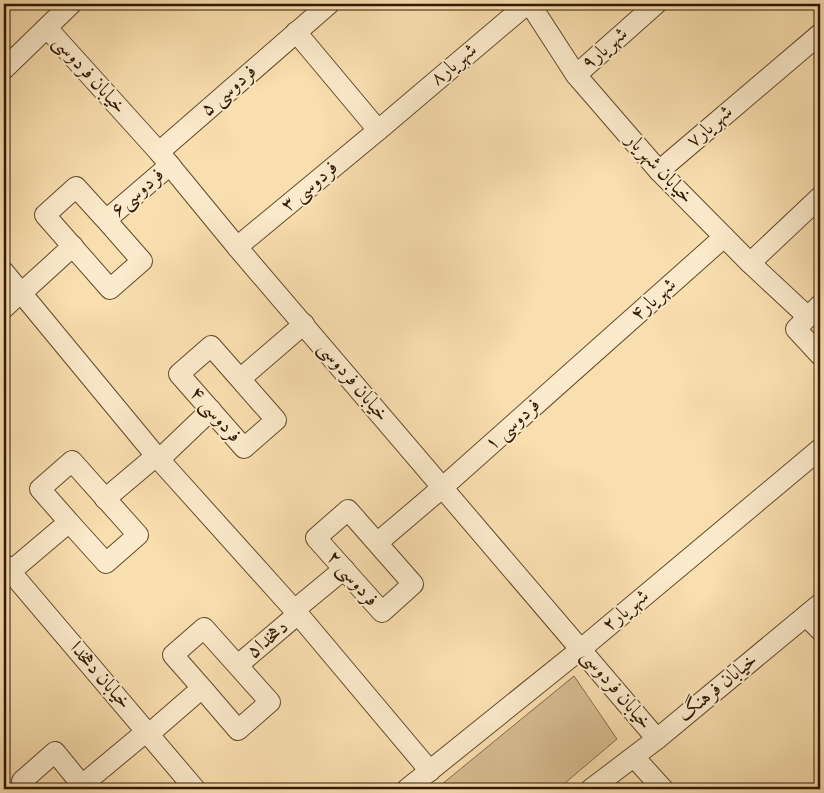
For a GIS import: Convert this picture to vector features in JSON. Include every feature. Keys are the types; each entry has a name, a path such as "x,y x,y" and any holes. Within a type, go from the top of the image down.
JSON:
{"street":[{"path":"4,69 71,4"},
{"name":"فردوسی ۵","path":"164,158 298,31 330,4"},
{"name":"خیابان شهریار","path":"528,4 576,75 659,172 750,262 810,310"},
{"name":"شهریار۸","path":"380,129 528,4"},
{"name":"شهریار۹","path":"576,75 656,4"},
{"name":"خیابان فردوسی","path":"47,28 164,158 657,739"},
{"path":"298,31 380,129"},
{"name":"شهریار۷","path":"659,172 820,34"},
{"name":"فردوسی ۳","path":"237,246 380,129"},
{"name":"فردوسی۶","path":"106,220 164,158"},
{"name":"فردوسی۶","path":"76,187 106,220 142,261 110,289 45,215 76,187"},
{"path":"750,262 820,197"},
{"name":"شهریار۴","path":"584,362 724,237"},
{"path":"4,308 73,246"},
{"path":"4,272 24,290 161,454 298,611 430,771"},
{"path":"820,296 796,329 820,355"},
{"path":"240,379 304,324"},
{"name":"فردوسی ۴","path":"210,346 240,379 276,420 244,448 179,374 210,346"},
{"name":"فردوسی ۱","path":"443,487 584,362"},
{"path":"105,499 212,410"},
{"name":"شهریار۲","path":"407,789 581,649 820,449"},
{"path":"72,461 138,535 106,563 70,522 40,489 72,461"},
{"path":"377,543 443,487"},
{"name":"فردوسی ۲","path":"348,510 377,543 413,584 382,612 316,538 348,510"},
{"path":"6,570 70,522"},
{"name":"دهخدا۵","path":"238,665 344,569"},
{"name":"خیابان دهخدا","path":"6,570 195,789"},
{"name":"خیابان فرهنگ","path":"592,789 816,617"},
{"name":"دهخدا۵","path":"204,628 270,702 238,730 202,688 173,655 204,628"},
{"path":"28,789 22,781 55,752 84,787 202,688"},
{"path":"634,756 663,789"}],"shaded area":[{"path":"574,676 617,739 558,789 436,789"}]}
